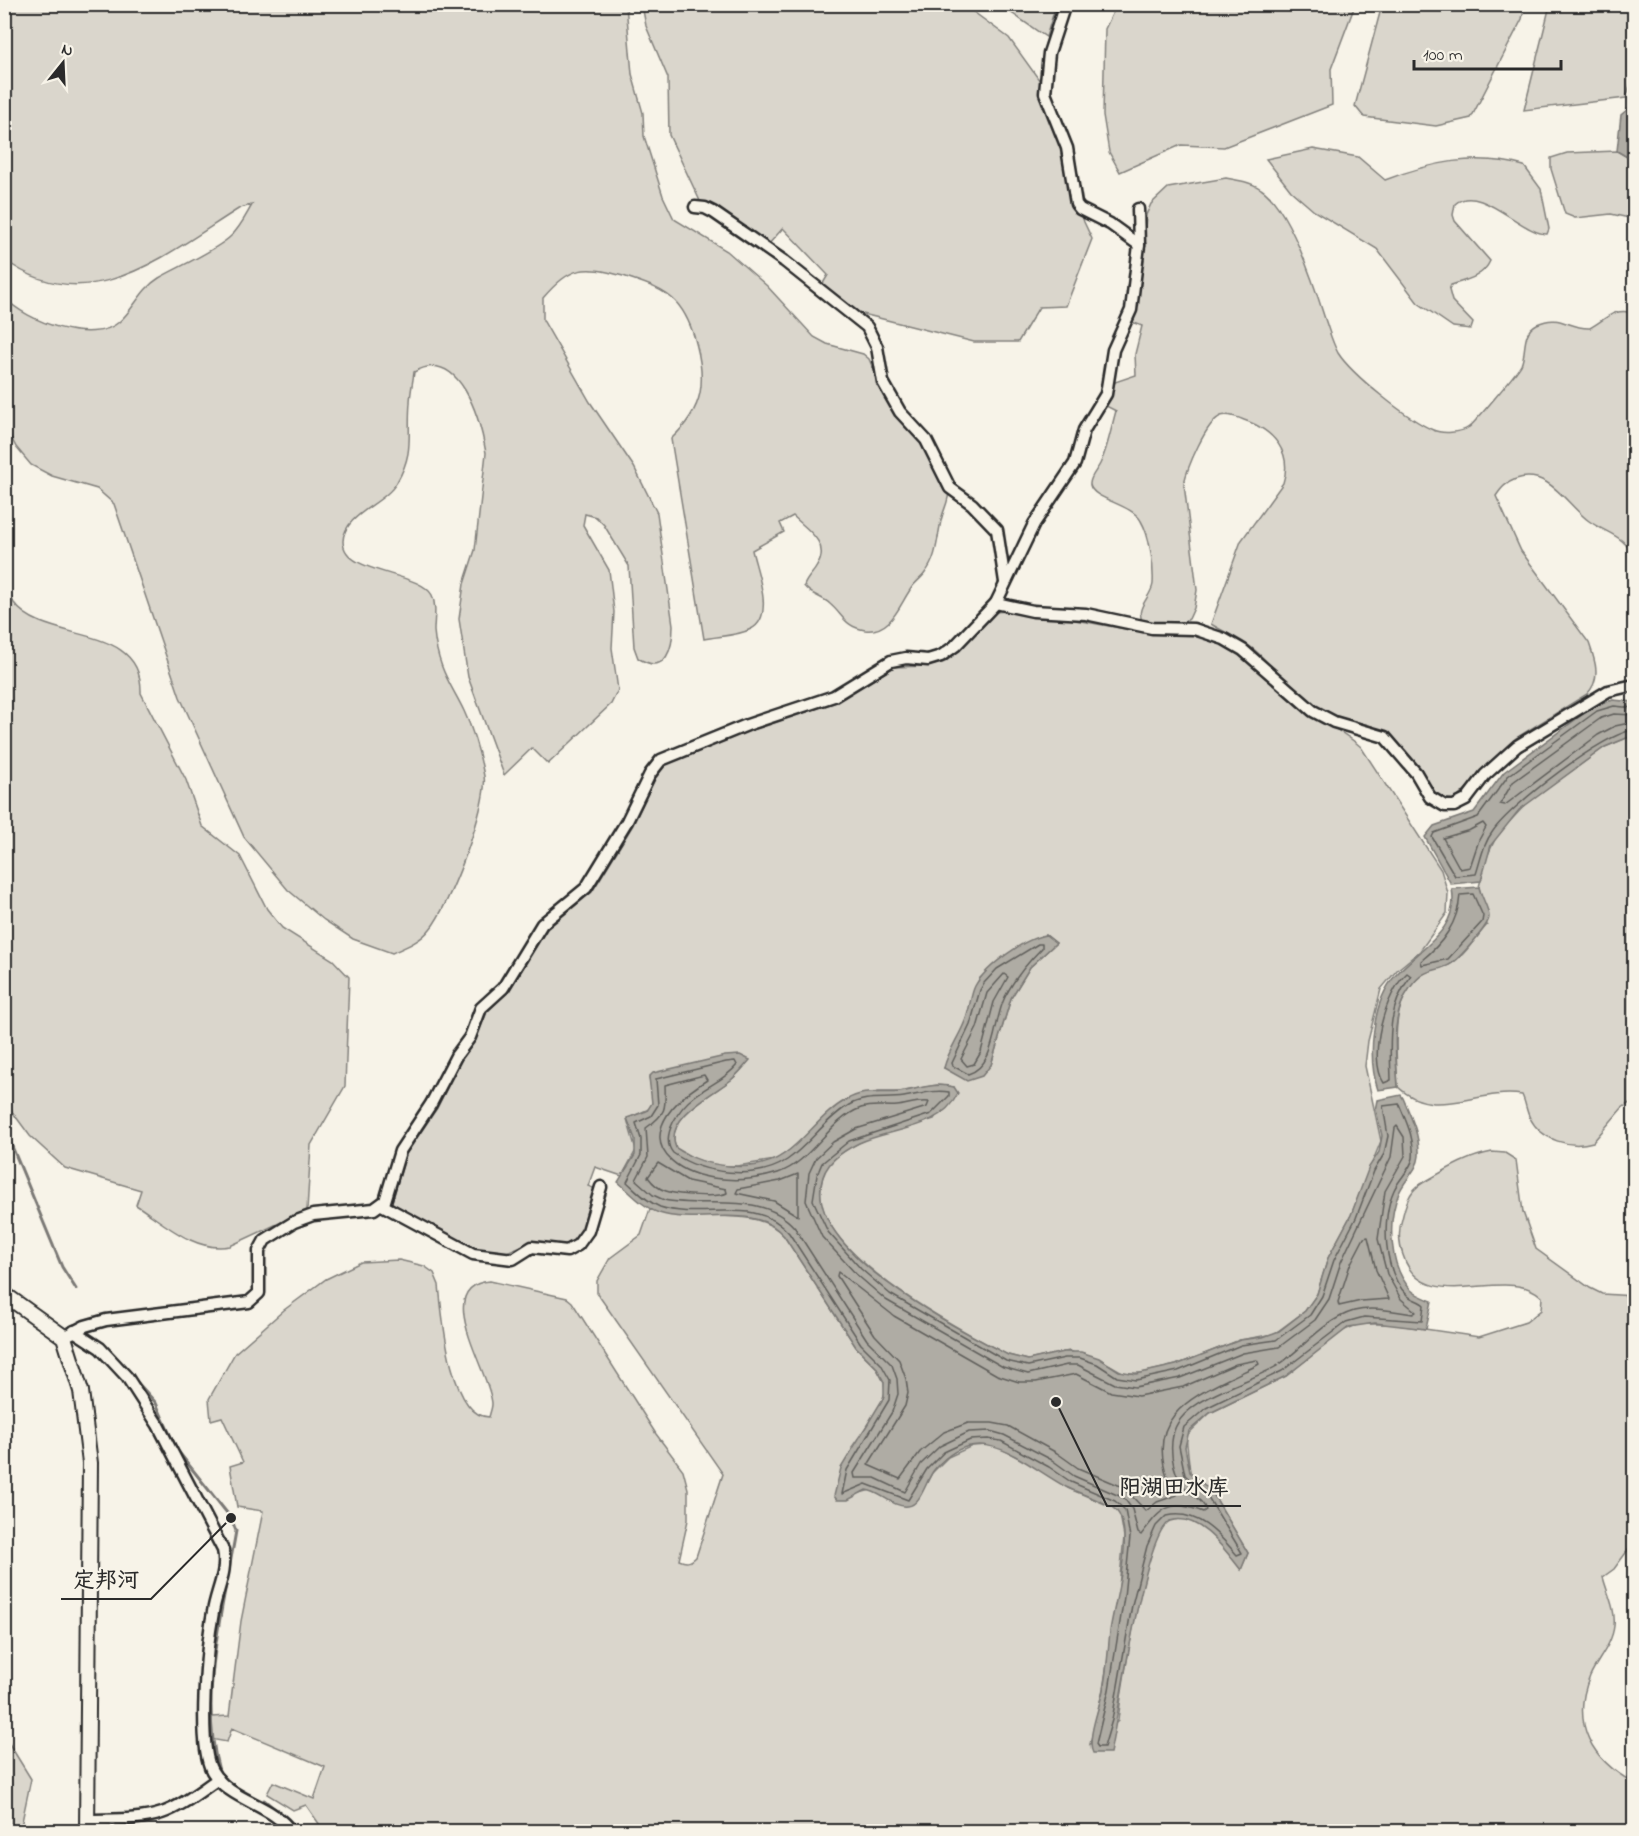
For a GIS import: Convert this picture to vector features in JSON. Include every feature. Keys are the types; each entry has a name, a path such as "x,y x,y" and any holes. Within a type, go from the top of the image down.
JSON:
{"street":[{"path":"1065,4 1049,53 1045,93 1067,148 1076,204 1080,209 1110,224 1139,245"},
{"path":"695,207 713,212 784,261 867,327 877,347 883,382 900,412 926,440 950,488 972,504 997,530 1005,586"},
{"path":"69,1334 106,1320 249,1302 259,1293 259,1251 265,1240 294,1222 313,1215 374,1209 382,1205 387,1197 400,1151 431,1104 456,1056 470,1037 481,1008 504,988 542,924 586,888 627,821 655,766 668,755 834,696 891,661 906,658 928,660 941,656 996,603 1034,524 1075,463 1084,430 1106,394 1113,350 1131,310 1139,245 1138,209"},
{"path":"996,603 1033,611 1086,614 1141,627 1194,629 1224,639 1243,650 1313,711 1334,722 1385,737 1416,773 1430,797 1445,806 1454,806 1466,800 1485,775 1517,746 1608,691 1635,685"},
{"path":"382,1205 473,1254 513,1259 532,1247 567,1251 578,1245 588,1231 601,1187"},
{"path":"4,1294 69,1334 100,1348 128,1377 158,1425 223,1550 225,1564 213,1612 206,1677 206,1745 210,1767 218,1779 242,1800 279,1819 291,1832"},
{"path":"69,1334 82,1399 90,1462 87,1826 162,1813 183,1803 218,1779"}],"shaded area":[{"path":"1117,4 1355,5 1331,69 1332,105 1224,147 1181,145 1120,172 1109,152 1103,115 1105,29"},
{"path":"5,5 626,5 632,74 643,113 644,136 663,196 674,219 727,251 767,286 814,337 827,344 863,354 869,359 889,405 928,449 949,490 936,548 929,567 888,623 874,630 858,628 849,623 827,601 804,586 821,558 820,544 811,532 793,516 780,523 784,532 752,550 763,604 758,623 751,629 740,633 704,639 671,439 689,418 700,393 701,371 693,333 676,302 658,289 623,276 598,270 578,271 570,274 543,298 543,320 590,402 634,467 657,513 673,625 672,642 666,656 656,664 638,658 634,647 629,566 604,525 596,517 585,514 583,525 609,570 614,612 612,648 618,690 611,704 548,764 532,748 504,775 468,677 459,619 464,584 475,550 486,453 483,439 473,406 455,377 444,369 430,367 414,372 410,399 408,452 403,471 384,497 350,523 343,541 346,552 355,560 368,567 413,581 432,595 438,654 444,673 473,734 484,776 484,789 474,830 457,878 430,929 413,943 392,953 353,939 324,920 288,890 244,837 180,697 114,504 97,489 52,476 31,465 16,447 5,426 5,298 28,315 60,328 93,332 107,329 119,322 142,293 159,278 207,253 231,236 252,205 240,208 155,261 126,274 97,283 67,284 36,277 5,260"},
{"path":"642,5 964,5 1009,38 1040,81 1084,222 1092,239 1066,306 1039,307 1018,342 974,342 859,313 822,285 828,275 783,228 768,245 700,201 669,135 668,78 646,26"},
{"path":"1000,5 1056,5 1046,37"},
{"path":"1382,5 1525,5 1522,19 1471,118 1436,126 1364,117 1355,106"},
{"path":"1550,5 1634,5 1634,73 1626,98 1524,110"},
{"path":"1313,149 1358,157 1385,180 1453,161 1488,160 1524,166 1541,189 1549,229 1547,234 1537,232 1488,204 1476,200 1465,199 1455,204 1453,215 1455,221 1490,261 1479,274 1451,285 1449,290 1452,301 1473,323 1471,329 1453,327 1418,303 1377,249 1314,211 1291,191 1266,159"},
{"path":"1617,151 1634,161 1634,219 1611,214 1575,218 1565,214 1551,169 1551,158 1567,153"},
{"path":"1226,178 1249,183 1261,189 1281,212 1308,269 1334,345 1345,362 1396,407 1423,425 1437,431 1456,432 1472,424 1521,365 1526,337 1537,324 1552,320 1590,328 1616,313 1634,313 1634,558 1626,544 1589,521 1548,483 1528,477 1516,479 1504,486 1496,496 1521,551 1589,643 1596,669 1592,688 1587,694 1516,738 1455,800 1434,793 1389,735 1372,726 1335,716 1317,708 1293,690 1256,651 1211,624 1241,541 1283,483 1285,461 1283,452 1272,436 1254,424 1224,415 1209,427 1198,446 1184,484 1197,590 1194,608 1189,619 1184,622 1143,622 1140,612 1153,584 1151,551 1144,527 1130,510 1098,495 1090,485 1105,451 1116,411 1106,406 1115,382 1136,375 1135,354 1142,326 1132,322 1142,269 1146,215 1151,204 1168,188"},
{"path":"4,568 14,603 28,616 47,625 110,644 126,654 137,670 141,693 186,780 202,826 240,856 267,909 282,928 333,960 349,977 345,1086 311,1145 307,1210 230,1246 204,1245 180,1235 136,1205 141,1190 65,1168 30,1136 5,1102"},
{"path":"1008,611 1041,615 1148,632 1193,632 1225,644 1264,672 1318,718 1361,747 1441,870 1448,893 1447,913 1420,951 1397,970 1381,989 1368,1041 1365,1066 1381,1141 1351,1215 1328,1258 1317,1294 1305,1311 1274,1334 1240,1340 1176,1365 1142,1373 1124,1373 1110,1365 1069,1351 1028,1360 1008,1355 925,1308 863,1263 840,1238 824,1213 822,1180 833,1160 855,1144 934,1119 954,1087 937,1085 899,1092 877,1092 775,1160 737,1166 716,1166 695,1159 676,1148 674,1137 683,1117 702,1100 731,1080 749,1060 659,1072 649,1077 653,1098 651,1108 627,1119 636,1150 622,1176 595,1167 588,1186 598,1190 581,1237 569,1245 526,1244 502,1254 475,1248 391,1205 406,1154 437,1108 461,1060 475,1041 487,1012 509,991 547,929 592,892 633,825 655,778 665,765 749,731 836,702 894,667 929,666 945,662 959,651 994,612","holes":["1046,935 1056,943 1030,967 1011,998 991,1065 944,1068 965,1023 979,979 1002,959 1037,938"]},
{"path":"1634,735 1634,1100 1622,1108 1593,1142 1575,1144 1557,1141 1541,1132 1530,1118 1522,1095 1505,1094 1442,1103 1427,1102 1412,1097 1398,1087 1396,1040 1400,1009 1405,995 1414,982 1429,970 1454,962 1487,925 1479,887 1486,859 1497,835 1527,803 1605,747"},
{"path":"1492,1152 1505,1153 1516,1160 1523,1212 1536,1249 1590,1288 1602,1294 1634,1296 1634,1542 1614,1569 1603,1577 1612,1607 1613,1633 1590,1676 1584,1693 1583,1710 1584,1725 1596,1752 1619,1774 1634,1783 1634,1831 324,1831 306,1805 293,1810 267,1794 273,1782 314,1799 325,1767 232,1728 227,1742 210,1739 212,1717 229,1716 241,1621 263,1511 237,1507 230,1466 243,1462 222,1417 211,1420 209,1399 235,1353 284,1310 326,1279 361,1262 399,1260 424,1266 434,1273 439,1285 446,1340 457,1383 465,1401 476,1413 489,1417 492,1404 468,1334 464,1314 465,1298 473,1287 490,1281 567,1298 572,1302 656,1434 683,1470 688,1489 688,1520 679,1560 688,1562 696,1557 723,1474 597,1293 597,1281 610,1258 641,1235 650,1209 684,1216 739,1217 756,1220 771,1226 784,1236 856,1347 876,1367 884,1382 885,1392 880,1407 852,1447 856,1494 871,1490 891,1501 916,1502 932,1473 948,1457 972,1446 988,1445 998,1447 1046,1472 1068,1488 1112,1507 1120,1514 1124,1537 1118,1596 1103,1689 1090,1744 1118,1721 1129,1647 1143,1581 1151,1553 1160,1532 1168,1521 1189,1520 1200,1526 1219,1542 1241,1569 1248,1553 1212,1492 1190,1472 1186,1436 1210,1413 1286,1376 1340,1332 1359,1324 1391,1324 1479,1337 1526,1322 1541,1310 1542,1297 1527,1288 1508,1285 1447,1287 1428,1284 1413,1274 1403,1255 1400,1237 1401,1223 1406,1204 1413,1191 1455,1165"},
{"path":"5,1737 31,1779 20,1831 5,1831"}],"water":[{"path":"1634,104 1634,161 1617,151 1621,115"},
{"path":"1613,700 1634,702 1634,735 1605,747 1519,810 1491,845 1481,881 1451,884 1425,837 1434,826 1474,812 1504,772 1594,706"},
{"path":"1479,887 1489,914 1488,921 1474,941 1456,960 1421,976 1410,988 1403,999 1396,1023 1395,1049 1398,1087 1378,1090 1372,1047 1377,1015 1387,987 1404,966 1444,928 1453,904 1452,889"},
{"path":"1046,935 1056,943 1030,967 1011,998 991,1065 982,1076 967,1081 944,1068 967,1017 973,990 980,978 1017,947"},
{"path":"740,1055 750,1060 739,1073 683,1117 674,1137 676,1148 687,1155 714,1164 759,1165 784,1154 837,1105 859,1094 900,1092 934,1086 954,1087 958,1093 940,1114 928,1121 859,1143 840,1154 830,1164 821,1185 824,1211 839,1237 862,1262 891,1286 955,1326 1008,1355 1028,1360 1063,1352 1081,1352 1099,1358 1119,1371 1136,1374 1176,1365 1240,1340 1263,1337 1279,1331 1305,1311 1317,1294 1328,1258 1351,1215 1369,1167 1379,1152 1382,1136 1376,1110 1378,1100 1401,1095 1403,1098 1416,1133 1419,1156 1395,1204 1392,1243 1398,1269 1404,1280 1413,1292 1432,1301 1426,1329 1375,1323 1349,1327 1286,1376 1210,1413 1189,1431 1185,1447 1190,1472 1212,1492 1248,1553 1241,1570 1210,1535 1191,1522 1180,1519 1170,1521 1160,1532 1151,1557 1133,1628 1110,1753 1093,1753 1091,1740 1104,1683 1110,1631 1124,1551 1122,1521 1116,1510 1066,1487 1017,1457 984,1445 967,1446 951,1454 931,1474 920,1497 913,1505 902,1506 866,1490 848,1500 837,1500 834,1496 841,1468 884,1397 884,1382 876,1367 856,1347 784,1236 772,1225 757,1219 742,1217 691,1217 659,1213 642,1203 618,1182 635,1155 635,1139 627,1118 647,1111 652,1103 649,1077 653,1073 725,1056"}],"waterway":[{"path":"4,1127 62,1267 76,1289"},
{"path":"118,1361 156,1403 177,1450 231,1518 236,1531 219,1621 212,1682 213,1742 219,1771"},
{"path":"264,1800 292,1823"}],"place":[{"name":"阳湖田水库","path":"1056,1402"},
{"name":"定邦河","path":"231,1518"}]}
